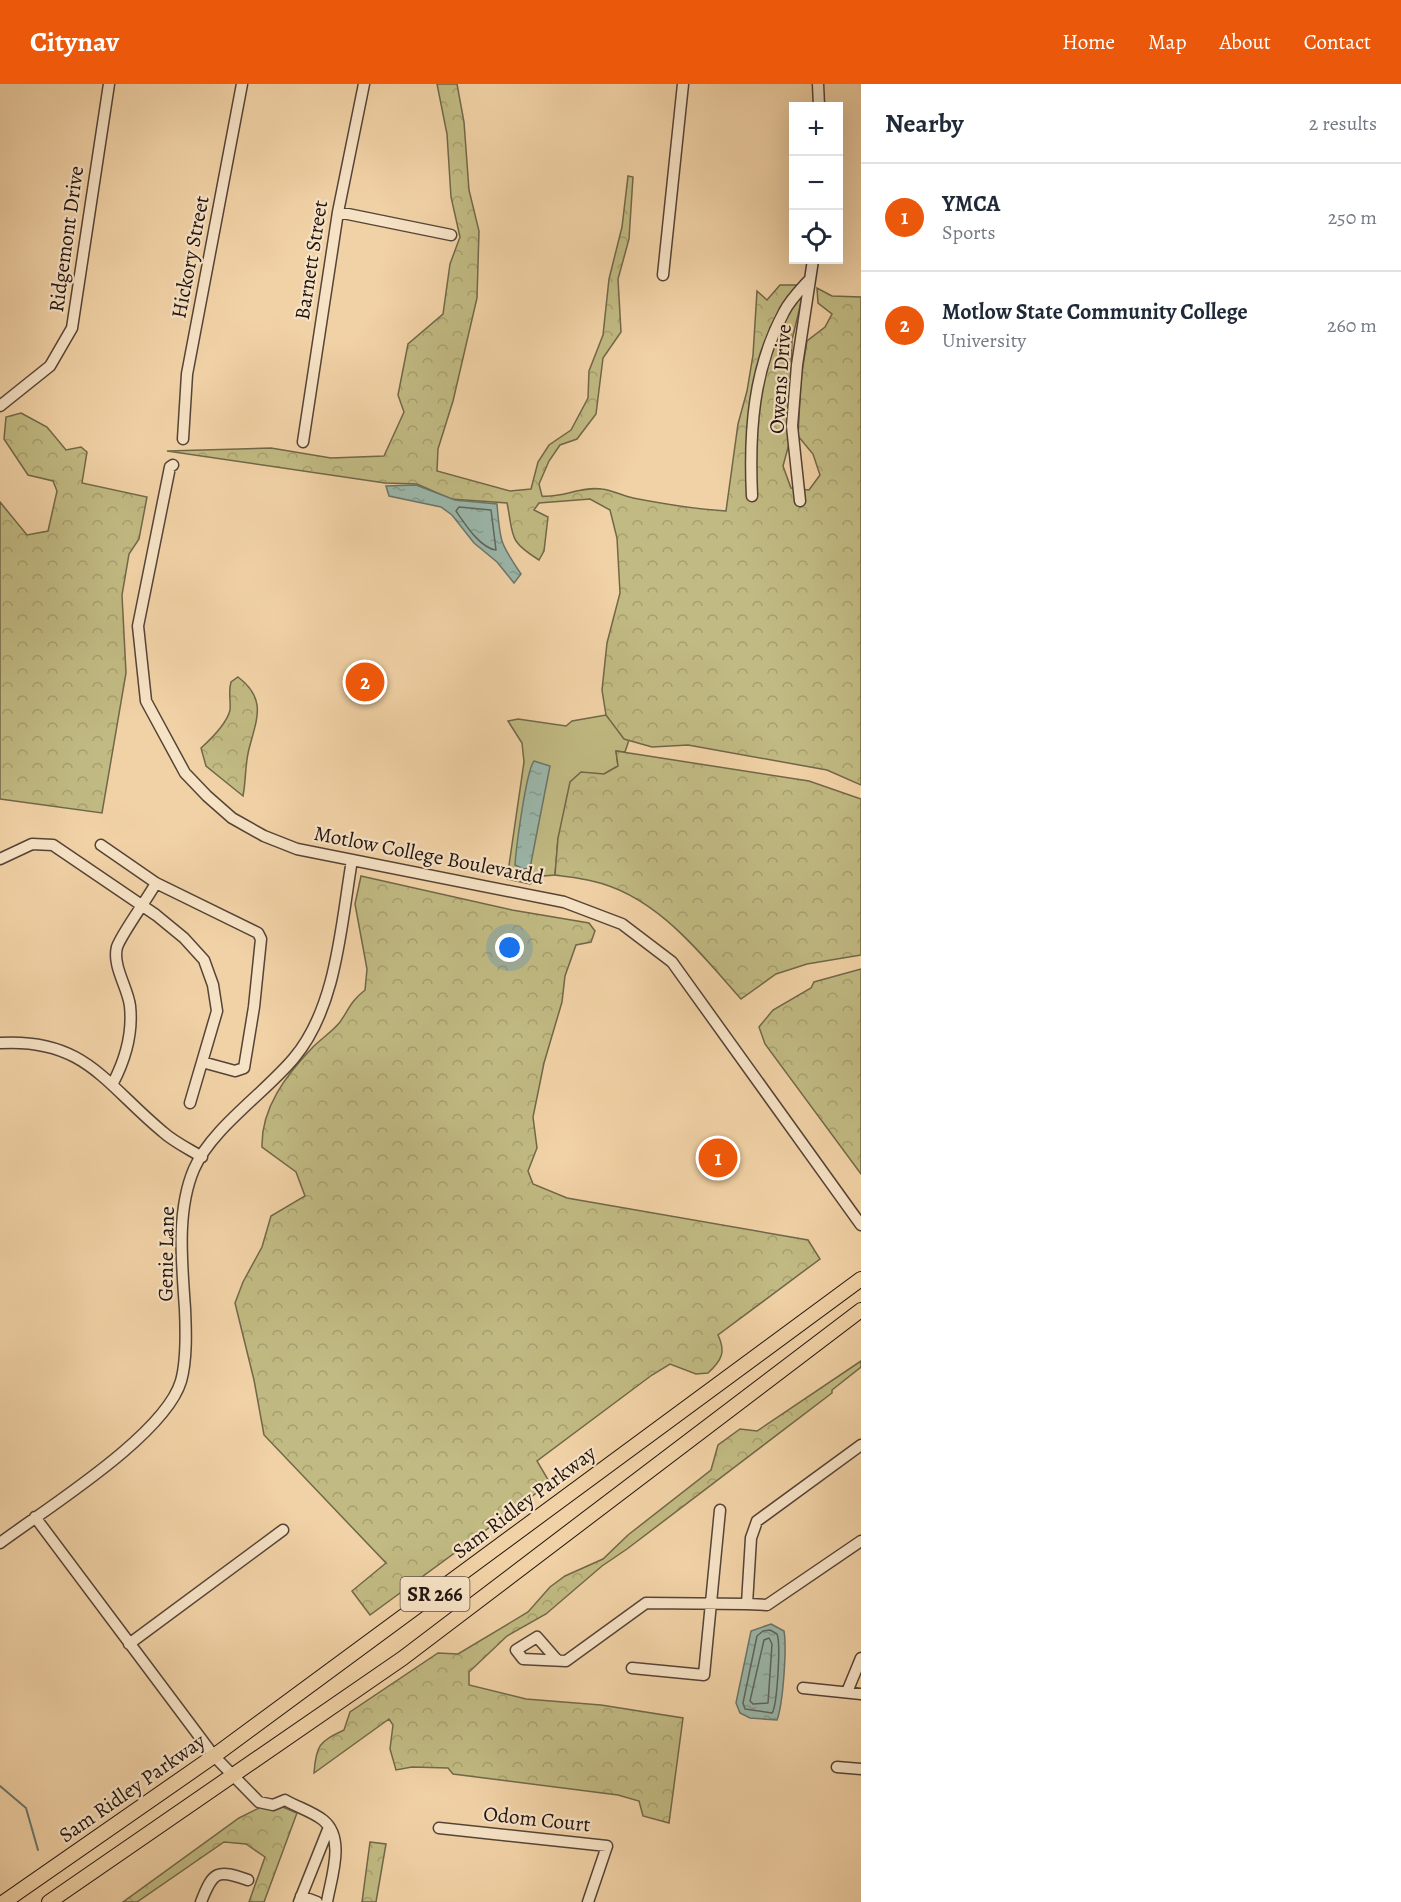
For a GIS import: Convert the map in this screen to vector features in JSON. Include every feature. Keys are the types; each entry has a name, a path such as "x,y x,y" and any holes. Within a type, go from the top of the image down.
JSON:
{"main road":[{"name":"Sam Ridley Parkway","path":"4,1902 16,1897 214,1756 861,1279"},
{"name":"SR 266","path":"49,1902 403,1658 861,1310"},
{"path":"0,1899 16,1897"}],"street":[{"name":"Ridgemont Drive","path":"0,406 50,366 72,328 109,84"},
{"name":"Hickory Street","path":"183,439 187,374 242,84"},
{"name":"Barnett Street","path":"303,442 338,212 364,84"},
{"path":"663,275 683,84"},
{"path":"818,84 819,102"},
{"path":"338,212 451,235"},
{"name":"Owens Drive","path":"800,501 792,426 797,365 812,264"},
{"path":"752,496 750,452 753,405 759,381 785,310 810,279"},
{"name":"Motlow College Boulevardd","path":"173,465 170,467 138,626 146,701 185,773 232,818 264,836 297,849 564,902 622,924 672,962 861,1225"},
{"path":"0,857 32,844 53,845 143,906 184,938 204,960 213,985 217,1011 190,1103"},
{"path":"101,845 156,883 258,933 261,939 254,1007 244,1068 235,1071 202,1062"},
{"name":"Genie Lane","path":"0,1543 125,1451 154,1425 181,1382 186,1328 183,1212 194,1169 219,1134 295,1057 321,1015 330,984 352,860"},
{"path":"113,1083 123,1063 130,1031 130,1005 117,962 117,947 156,883"},
{"path":"0,1043 26,1041 48,1045 75,1055 113,1083 164,1133 202,1157"},
{"path":"747,1604 752,1538 757,1521 861,1445"},
{"path":"632,1668 704,1676 720,1510"},
{"path":"35,1517 214,1756 234,1775 248,1794 259,1802 273,1805 285,1800 324,1821 334,1836 335,1854 327,1902"},
{"path":"129,1644 283,1530"},
{"path":"557,1660 566,1660 646,1602 767,1605 861,1541"},
{"path":"847,1692 861,1658"},
{"path":"803,1688 861,1694"},
{"path":"837,1767 861,1769"},
{"path":"317,1902 300,1899 328,1827"},
{"name":"Odom Court","path":"439,1828 608,1846 588,1902"},
{"path":"201,1902 210,1881 217,1874 226,1872 248,1880"},
{"path":"311,1872 331,1880"}],"green space":[{"path":"437,84 457,84 464,122 469,190 479,231 477,298 453,401 438,449 437,471 510,491 531,489 538,462 549,445 571,430 588,398 589,371 603,335 609,279 622,227 628,176 633,177 629,239 618,279 621,332 603,358 596,414 577,439 560,445 549,461 539,484 542,496 586,489 602,489 656,502 726,511 738,424 753,355 757,291 767,300 780,285 799,285 802,298 792,340 789,444 783,466 791,488 809,490 820,475 813,454 798,436 801,378 807,341 825,327 832,314 818,303 817,288 832,296 861,297 861,785 827,770 688,745 652,747 624,739 606,715 602,690 607,643 620,593 617,538 610,510 590,499 539,503 534,510 548,517 544,551 539,560 517,542 512,530 507,503 451,499 417,484 385,483 167,451 271,448 331,458 384,456 404,412 398,395 408,344 443,314 450,264 460,237 451,197 447,134"},
{"path":"21,413 47,427 66,450 81,447 87,452 82,483 147,497 139,539 129,554 122,595 126,673 102,813 0,799 0,502 27,535 48,531 57,491 53,481 28,475 4,439 6,417"},
{"path":"238,677 253,693 257,710 243,796 206,766 201,748 226,720 230,710 231,682"},
{"path":"606,715 629,740 625,752 616,751 618,766 604,774 558,838 555,875 543,876 530,884 507,879 524,762 522,743 508,721 518,719 566,726 572,721"},
{"path":"616,751 809,781 861,799 861,955 807,964 776,974 741,999 693,945 656,912 637,899 615,888 592,881 555,875 558,838 570,782 581,772 604,774 618,766"},
{"path":"361,876 512,910 589,923 595,931 591,942 576,945 565,976 562,1002 544,1063 533,1117 537,1148 528,1171 533,1184 567,1198 808,1240 820,1259 718,1335 722,1346 721,1356 708,1373 696,1374 670,1364 652,1375 537,1461 550,1483 370,1615 352,1591 386,1563 264,1435 254,1380 235,1303 243,1282 262,1247 271,1216 305,1196 296,1172 262,1147 263,1133 271,1106 285,1081 313,1047 340,1022 353,1002 365,990 367,969 355,904"},
{"path":"861,969 861,1174 765,1044 759,1027 773,1010 811,988 814,982"},
{"path":"861,1361 861,1367 832,1390 832,1393 602,1566 546,1614 507,1636 469,1672 469,1685 526,1699 601,1705 683,1718 669,1823 643,1816 639,1801 618,1795 453,1774 448,1768 412,1767 396,1770 390,1749 393,1725 389,1719 314,1773 320,1746 324,1741 344,1730 350,1712 438,1653 458,1654 528,1612 550,1587 565,1576 603,1559 628,1535 711,1470 718,1445 740,1429 757,1431"},
{"path":"271,1802 297,1813 264,1902 249,1902 265,1857 246,1844 224,1842 137,1902 123,1902 239,1818"},
{"path":"370,1842 386,1844 376,1902 362,1902"}],"water":[{"path":"416,485 455,500 497,504 502,542 521,574 514,583 497,562 474,543 452,515 441,507 389,496 386,486"},
{"path":"534,761 550,766 530,868 523,869 515,865 525,794"},
{"path":"771,1624 784,1631 785,1639 784,1676 779,1712 777,1720 750,1718 740,1713 736,1703 751,1631"}],"waterway":[{"path":"0,1786 26,1808 38,1850"}],"place":[{"name":"Motlow State Community College","path":"365,682"},
{"name":"YMCA","path":"718,1158"}]}
